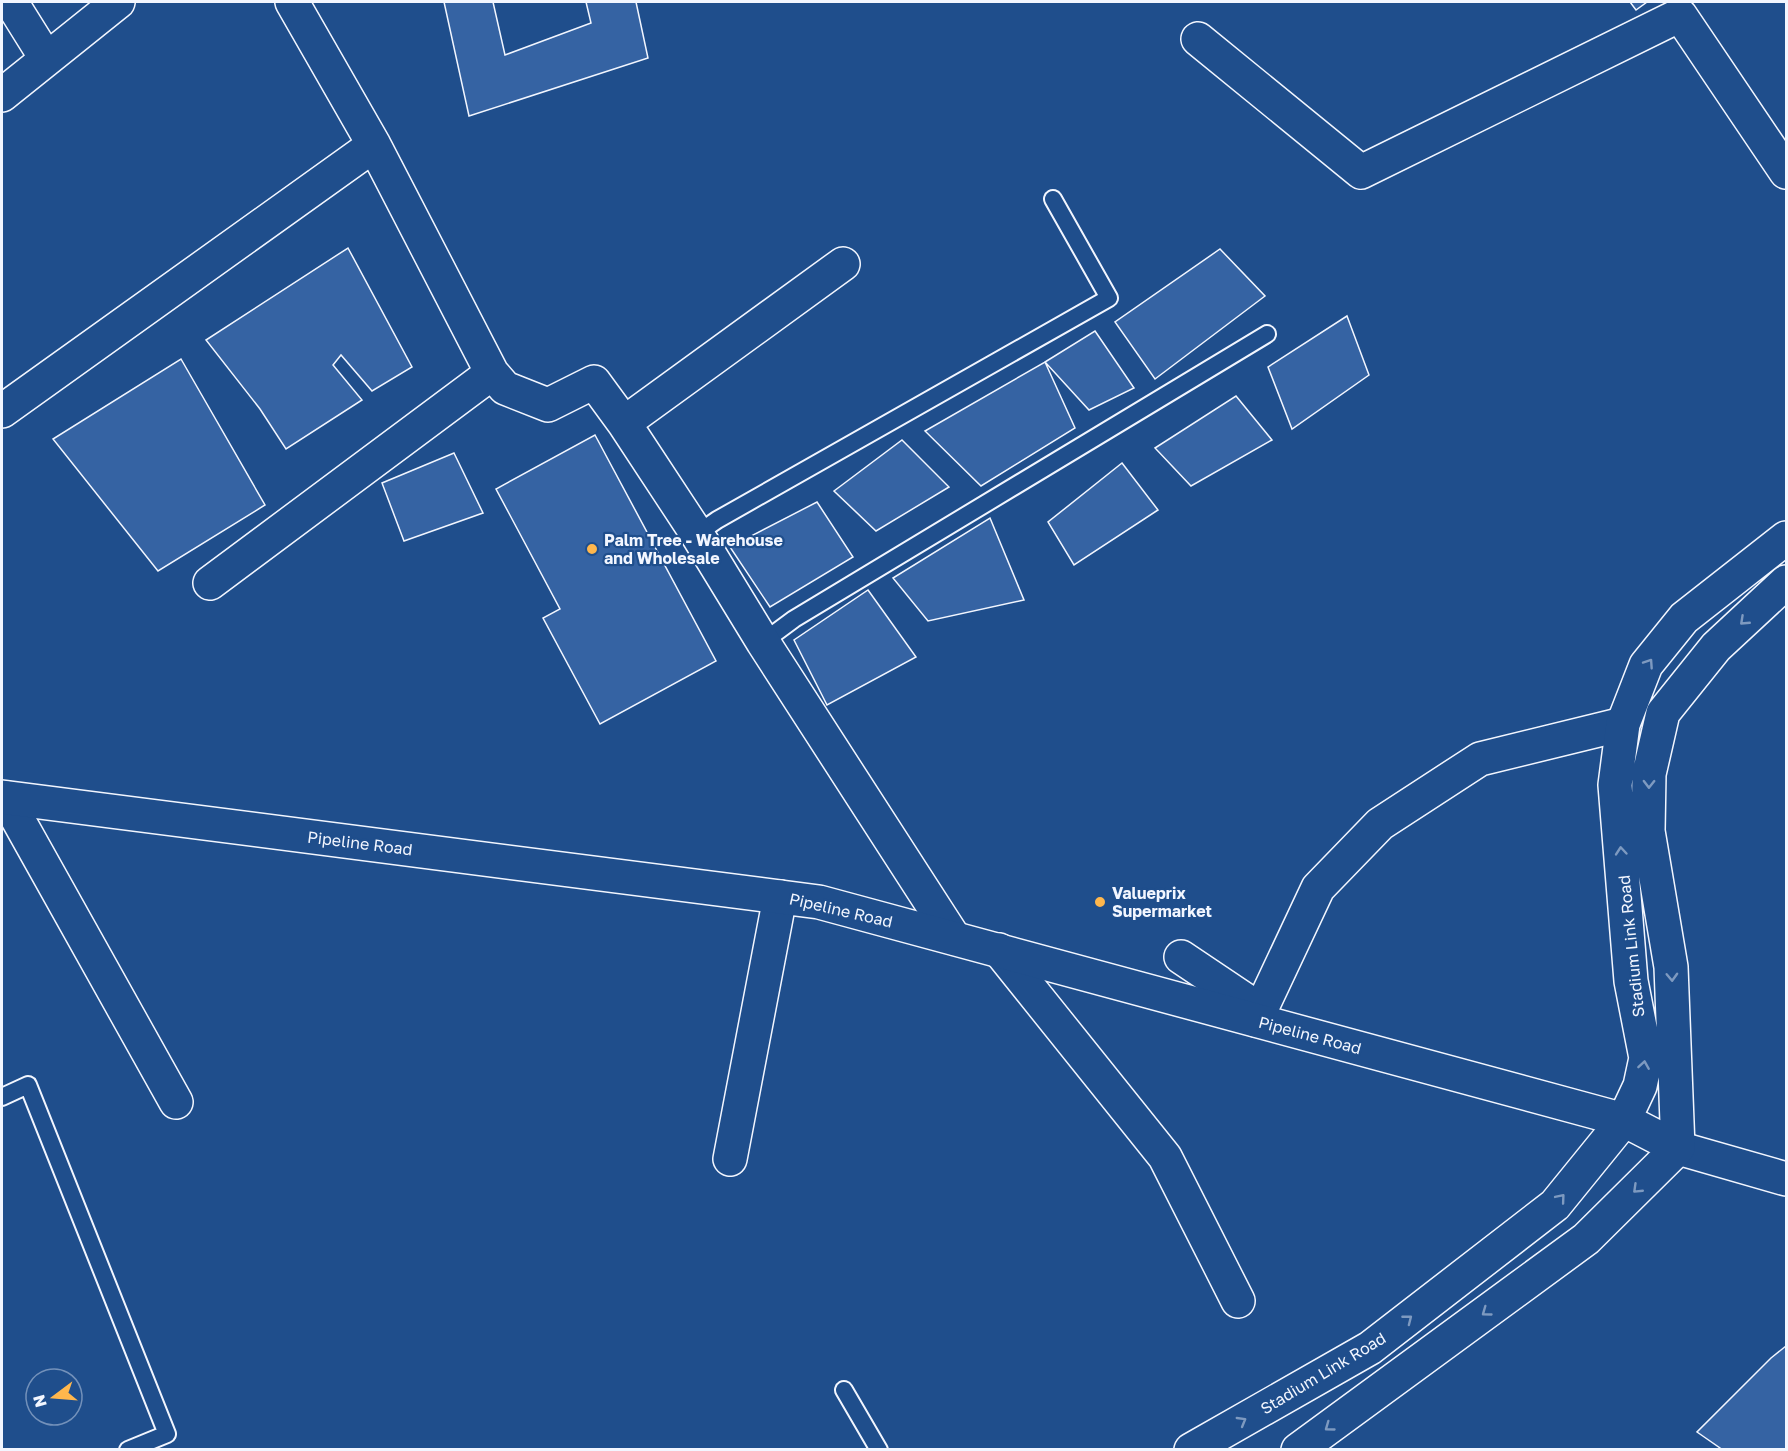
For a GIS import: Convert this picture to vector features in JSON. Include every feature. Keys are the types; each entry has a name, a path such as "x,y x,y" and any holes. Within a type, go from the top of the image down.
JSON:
{"street":[{"path":"12,2 46,58"},
{"path":"2,95 118,2"},
{"path":"292,2 374,146 492,373 505,388 548,405 594,382 624,423 697,534 954,938"},
{"path":"1198,39 1361,172 1691,8 1786,172"},
{"path":"2,411 374,146"},
{"path":"624,423 843,264"},
{"path":"210,583 492,373"},
{"name":"Stadium Link Road","path":"1191,1449 1370,1348 1555,1206 1624,1119 1640,1086 1646,1058 1631,981 1615,785 1623,724 1646,665 1684,618 1786,538"},
{"name":"Stadium Link Road","path":"1678,1148 1671,967 1648,831 1649,774 1663,713 1716,647 1786,582"},
{"path":"1181,957 1258,1015 1318,888 1380,824 1480,759 1623,724"},
{"path":"3,799 176,1102"},
{"name":"Pipeline Road","path":"3,799 819,902 1258,1015 1624,1119 1678,1148"},
{"path":"730,1159 780,897"},
{"path":"999,950 1165,1157 1238,1301"},
{"path":"1298,1449 1586,1239 1678,1148 1786,1179"}],"lane":[{"path":"697,534 728,514 1109,298 1053,199"},
{"path":"764,642 794,620 1267,334"},
{"path":"2,1097 28,1085 167,1434 128,1449"},
{"path":"844,1390 879,1449"}],"building":[{"path":"444,2 493,2 505,55 591,23 586,2 636,2 648,58 469,116"},
{"path":"1630,2 1647,2 1636,10"},
{"path":"348,248 412,367 372,391 341,355 333,365 362,400 286,449 260,409 206,340"},
{"path":"1220,249 1265,296 1155,379 1115,322"},
{"path":"1347,316 1369,375 1292,429 1268,367"},
{"path":"1095,331 1134,388 1089,410 1045,362"},
{"path":"181,359 265,505 158,571 53,439"},
{"path":"1045,362 1075,428 981,486 925,431"},
{"path":"1236,396 1272,440 1191,486 1155,448"},
{"name":"Palm Tree - Warehouse and Wholesale","path":"595,435 716,661 600,724 543,618 560,609 496,489"},
{"path":"902,440 949,487 876,531 834,491"},
{"path":"454,453 483,513 404,541 382,483"},
{"path":"1122,463 1158,510 1074,565 1048,522"},
{"path":"817,502 853,557 770,607 730,547"},
{"path":"990,518 1024,600 928,621 893,578"},
{"path":"868,590 916,657 827,705 794,640"},
{"path":"1786,1346 1786,1450 1723,1450 1697,1432 1771,1358"}],"place":[{"name":"Palm Tree - Warehouse and Wholesale","path":"592,549"},
{"name":"Valueprix Supermarket","path":"1100,902"}]}
